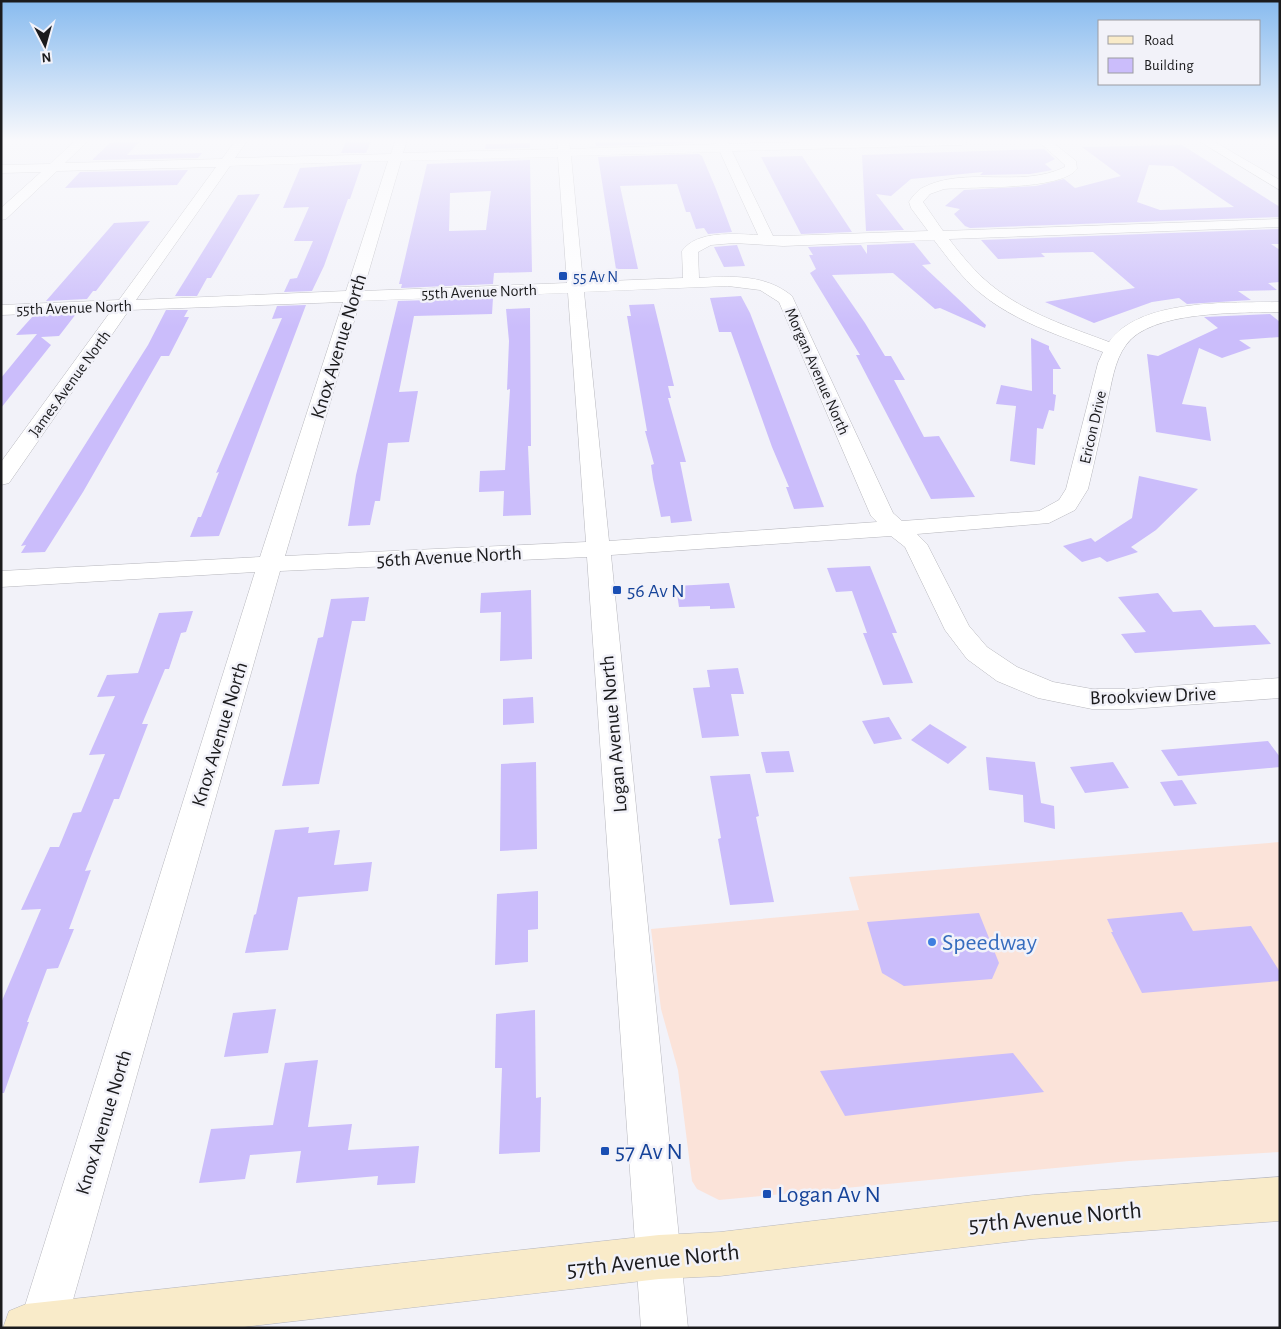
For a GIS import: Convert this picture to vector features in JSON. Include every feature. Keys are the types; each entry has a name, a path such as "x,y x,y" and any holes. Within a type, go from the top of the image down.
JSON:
{"street":[{"path":"1,216 15,203"},
{"name":"James Avenue North","path":"1,478 197,203"},
{"name":"Knox Avenue North","path":"37,1327 382,203"},
{"name":"Logan Avenue North","path":"568,203 665,1328"},
{"path":"750,203 768,240"},
{"path":"916,203 918,208 977,282 993,296 1044,322 1113,350"},
{"path":"691,283 689,255 693,246 722,239 768,240 1280,223"},
{"name":"Morgan Avenue North","path":"691,283 726,282 758,284 771,288 786,300 883,516 896,528"},
{"name":"55th Avenue North","path":"1,310 691,283"},
{"name":"Ericon Drive","path":"896,528 1041,518 1059,511 1072,501 1077,489 1107,363 1113,350 1126,335 1143,325 1192,312 1280,307"},
{"name":"56th Avenue North","path":"1,580 270,564 597,549 896,528"},
{"name":"Brookview Drive","path":"896,528 915,544 952,618 966,641 990,663 1025,682 1071,696 1112,700 1280,688"},
{"name":"57th Avenue North","path":"37,1327 660,1257 720,1254 1033,1217 1223,1202 1280,1200"}],"shaded area":[{"path":"1280,842 1280,1152 1129,1161 719,1200 697,1189 692,1181 678,1070 661,1009 651,929 859,910 849,877"}],"building":[{"path":"233,203 255,203 211,278 207,278 197,296 175,296"},
{"path":"285,203 347,203 324,266 312,291 284,292 290,279 297,278 313,241 294,241 309,207 283,208"},
{"path":"418,203 450,203 449,231 486,230 489,203 531,203 532,272 494,273 493,284 401,288 402,284 399,284"},
{"path":"605,203 624,203 638,269 616,269"},
{"path":"683,203 721,203 732,232 708,234 704,228 696,229 690,212 686,212"},
{"path":"785,203 833,203 852,232 801,234"},
{"path":"865,203 883,203 904,230 866,231"},
{"path":"949,203 1140,203 1160,210 1234,207 1228,203 1274,203 1280,207 1280,217 970,228 965,226 954,214 960,209 945,206"},
{"path":"150,221 96,291 93,291 87,299 46,301 114,223"},
{"path":"1280,229 1280,244 1271,244 1280,250 1280,282 1268,283 1277,290 1238,291 1251,300 1187,304 1179,298 1152,302 1094,323 1045,302 1135,288 1093,252 1041,253 1045,257 998,259 981,240"},
{"path":"914,243 931,264 922,265 986,325 985,328 940,308 935,309 893,273 832,275 885,356 891,356 905,380 894,380 924,437 939,436 975,497 931,499 856,355 860,355 810,273 816,269 809,255 813,255 808,247 861,245 867,254 867,245"},
{"path":"737,245 745,266 724,267 714,247"},
{"path":"741,296 750,313 824,507 794,509 786,487 789,487 772,447 731,332 719,332 710,298"},
{"path":"493,298 492,314 414,316 399,392 418,391 409,442 388,443 380,501 375,501 370,525 348,526 356,475 398,301"},
{"path":"654,304 674,386 668,386 671,398 668,398 686,462 680,462 692,521 671,523 670,516 661,517 653,479 651,465 654,464 645,431 647,431 627,316 631,316 629,305"},
{"path":"306,305 219,536 190,537 198,517 201,517 219,472 216,473 282,318 272,319 277,306"},
{"path":"530,308 531,446 528,446 531,515 503,516 504,491 479,492 480,471 505,470 510,389 507,390 509,341 506,309"},
{"path":"166,310 188,310 184,317 189,317 169,356 161,356 83,492 45,552 21,553 26,545 21,546 148,345"},
{"path":"76,314 59,336 41,337 51,345 1,408 1,378 37,334 16,335 33,316"},
{"path":"1270,314 1280,322 1280,337 1239,340 1251,348 1222,358 1199,348 1182,404 1206,407 1211,441 1156,432 1147,354 1158,356 1218,328 1204,317"},
{"path":"1031,338 1049,346 1061,369 1053,369 1053,394 1056,395 1054,411 1049,410 1043,429 1037,428 1035,465 1010,461 1016,406 996,404 1001,385 1032,391"},
{"path":"1139,476 1198,489 1156,530 1131,547 1138,552 1107,562 1100,557 1082,562 1063,546 1091,538 1095,542 1132,518"},
{"path":"870,566 897,633 892,633 913,683 883,685 863,633 867,633 852,591 836,592 827,568"},
{"path":"729,583 735,608 710,609 710,606 679,607 676,586"},
{"path":"531,590 532,659 500,661 501,612 480,613 481,593"},
{"path":"1158,593 1173,612 1201,610 1214,627 1255,625 1271,644 1135,653 1121,634 1146,632 1118,597"},
{"path":"369,597 365,621 352,621 319,784 282,786 318,638 323,637 331,599"},
{"path":"193,611 186,632 181,633 169,669 165,669 142,724 148,724 119,799 114,799 85,871 91,870 69,929 74,929 58,968 47,969 27,1022 29,1022 4,1093 1,1093 1,1003 41,909 21,910 50,847 59,847 73,813 81,812 105,754 89,755 115,696 97,697 107,675 138,673 159,613"},
{"path":"738,668 744,694 731,694 739,736 702,738 693,688 710,687 707,670"},
{"path":"533,697 534,723 503,725 503,699"},
{"path":"889,717 902,739 874,744 862,721"},
{"path":"930,724 967,747 948,764 911,740"},
{"path":"1268,741 1280,757 1280,767 1178,776 1161,750"},
{"path":"789,751 794,772 766,773 761,752"},
{"path":"986,757 1035,762 1041,803 1054,806 1055,829 1024,822 1023,795 989,790"},
{"path":"536,762 537,849 500,851 501,764"},
{"path":"1113,762 1129,788 1085,793 1070,767"},
{"path":"750,774 759,816 756,817 774,902 730,905 718,839 721,838 710,776"},
{"path":"1182,780 1197,804 1174,806 1160,782"},
{"path":"309,827 308,833 340,830 334,865 372,862 368,891 298,897 288,950 245,953 275,830"},
{"path":"538,891 538,929 528,930 528,962 495,965 497,894"},
{"path":"1182,912 1193,931 1251,926 1280,972 1280,981 1142,993 1111,932 1113,932 1107,919"},
{"name":"Speedway","path":"979,913 999,963 992,979 904,986 882,973 867,922"},
{"path":"276,1009 268,1053 224,1057 233,1013"},
{"path":"535,1010 536,1098 541,1097 540,1152 499,1154 502,1068 495,1068 496,1014"},
{"path":"1013,1053 1044,1092 845,1116 820,1071"},
{"path":"318,1060 308,1127 352,1124 348,1150 419,1146 415,1183 377,1185 378,1176 296,1183 301,1151 250,1155 245,1179 199,1183 211,1129 273,1125 285,1063"}],"place":[{"name":"55 Av N","path":"563,276"},
{"name":"56 Av N","path":"617,590"},
{"name":"Speedway","path":"932,942"},
{"name":"57 Av N","path":"605,1151"},
{"name":"Logan Av N","path":"767,1194"}]}
